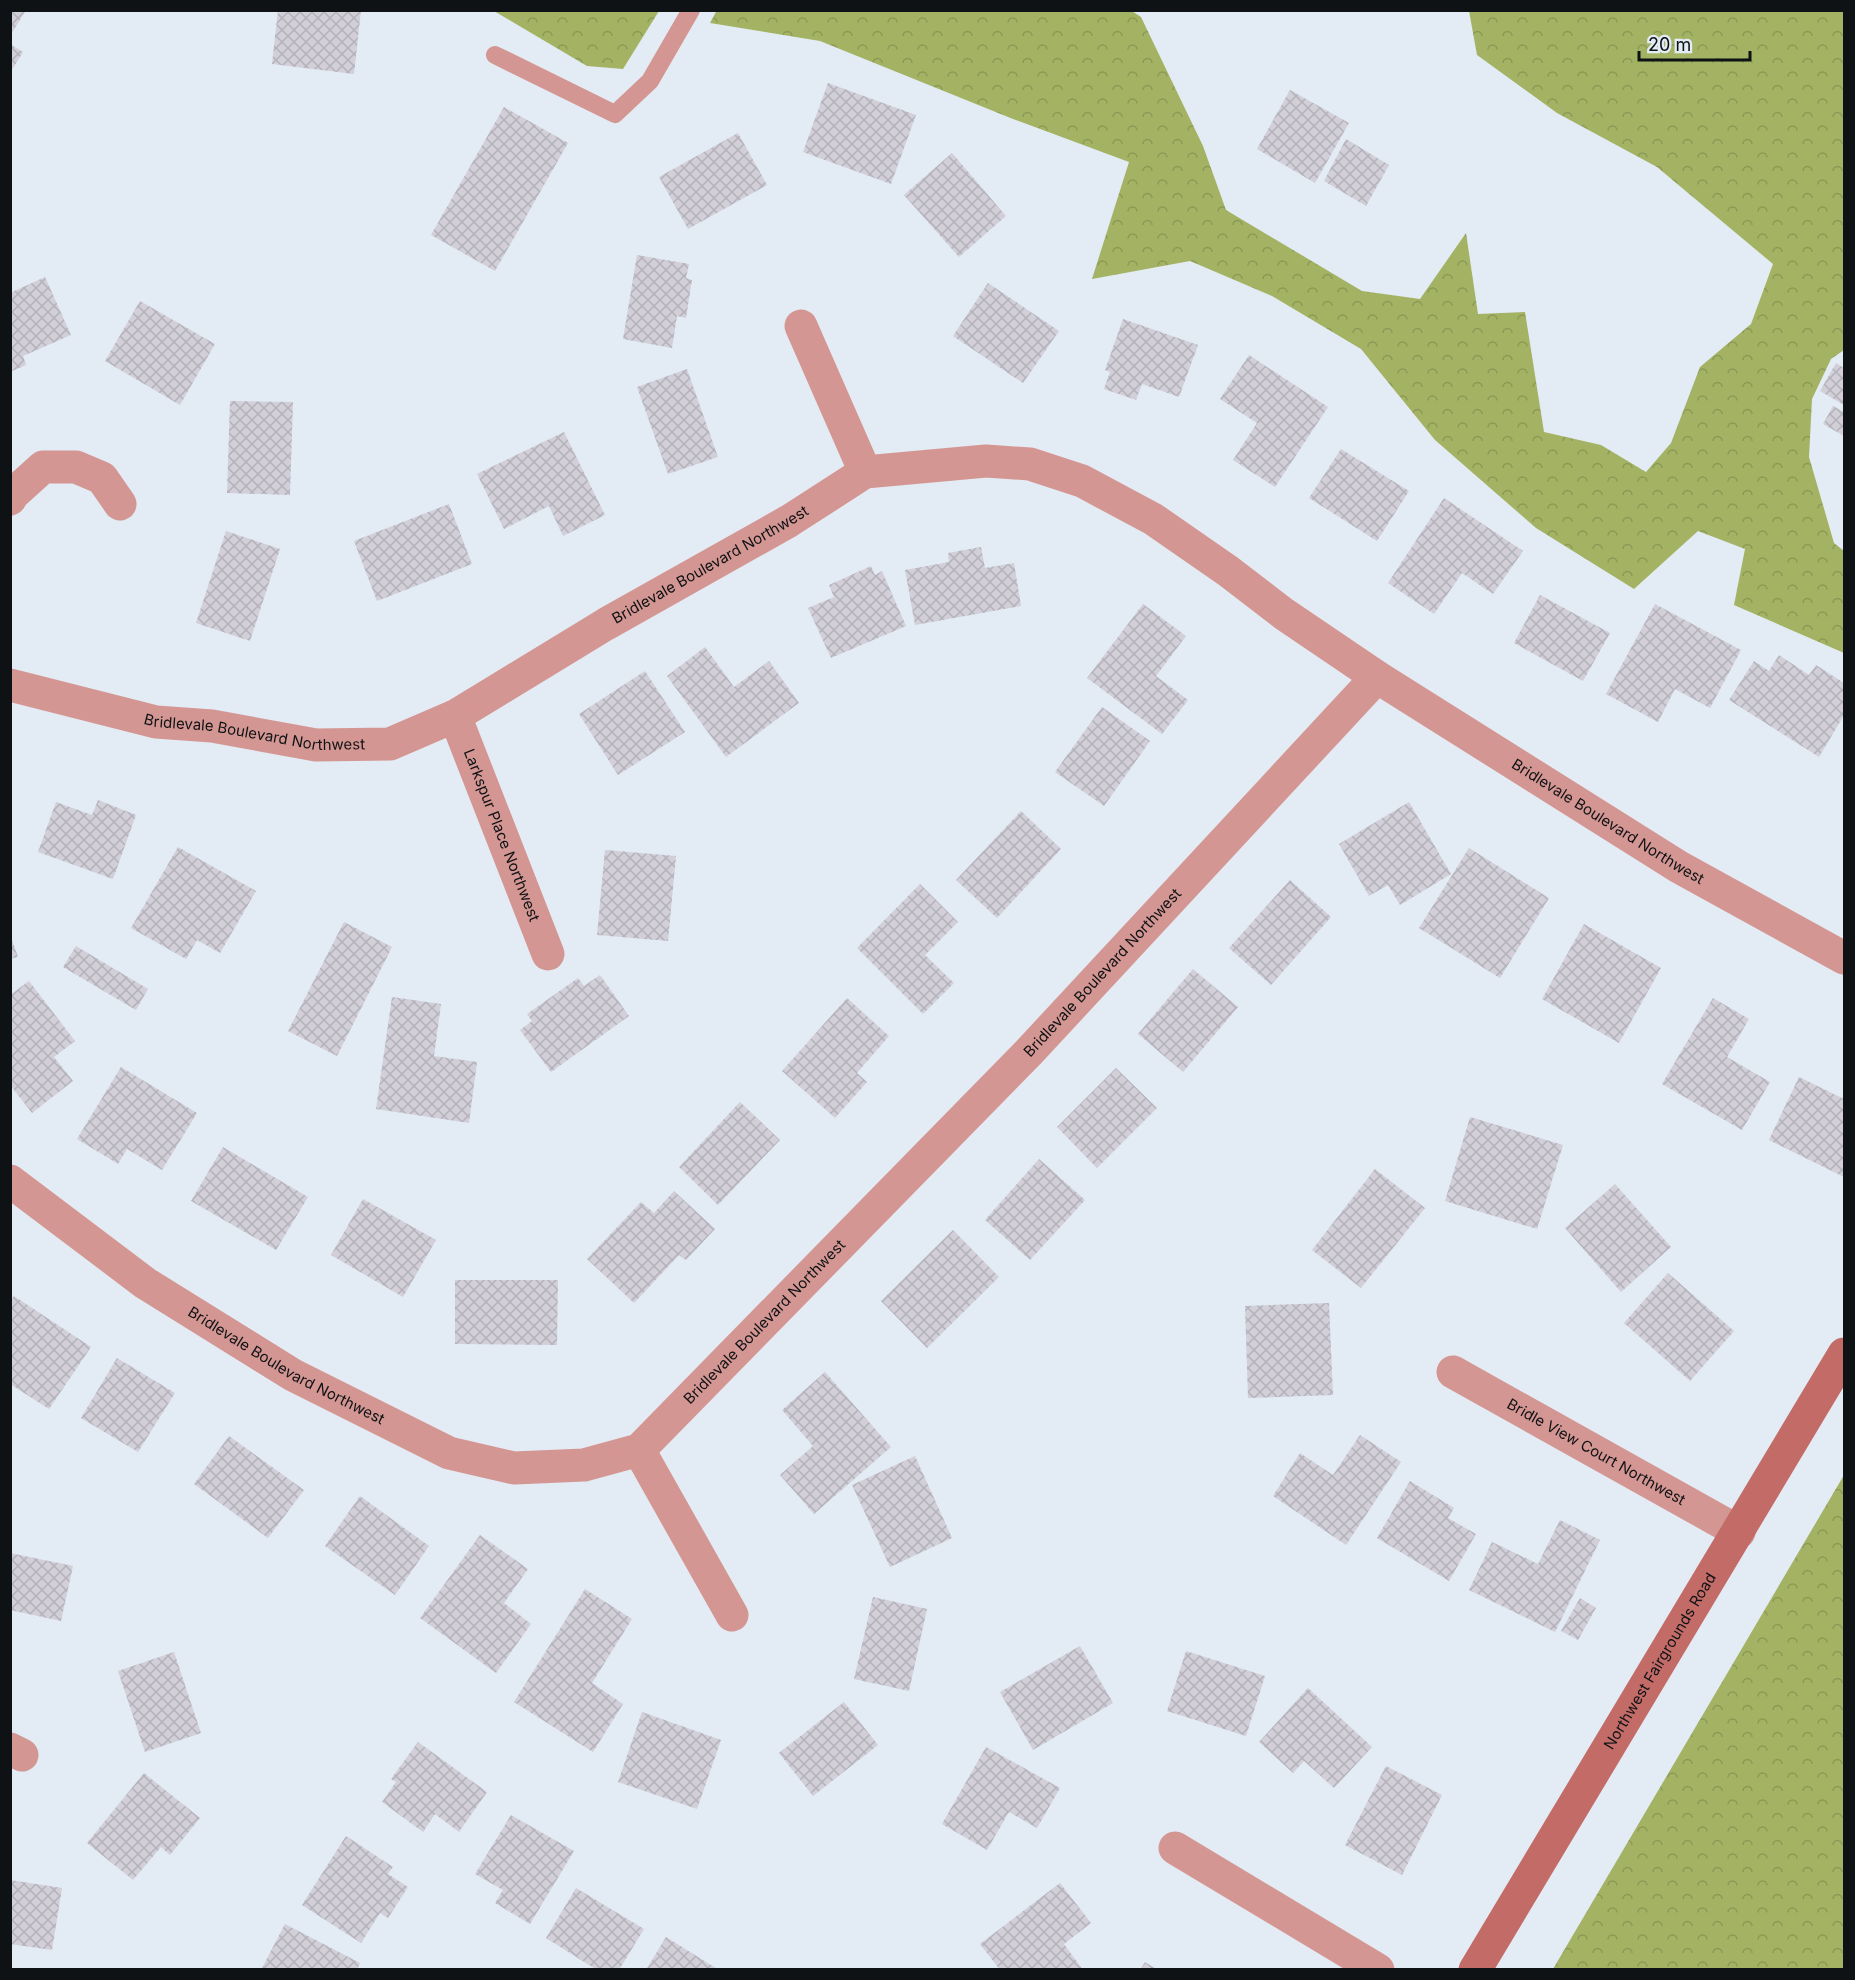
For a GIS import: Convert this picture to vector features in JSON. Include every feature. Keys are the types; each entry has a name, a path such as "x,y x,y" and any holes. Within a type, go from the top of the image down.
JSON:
{"main road":[{"name":"Northwest Fairgrounds Road","path":"1475,1970 1845,1354"}],"street":[{"path":"801,326 866,472"},
{"name":"Bridlevale Boulevard Northwest","path":"10,685 156,722 212,726 315,745 390,744 455,716 606,624 789,521 866,472 986,461 1030,464 1082,482 1153,519 1228,571 1284,614 1377,677 1679,867 1845,958"},
{"path":"10,499 43,467 76,467 102,478 120,504"},
{"name":"Bridlevale Boulevard Northwest","path":"10,1181 145,1283 293,1375 449,1453 514,1468 584,1465 639,1450 1029,1052 1377,677"},
{"name":"Larkspur Place Northwest","path":"455,716 548,954"},
{"name":"Bridle View Court Northwest","path":"1453,1371 1739,1532"},
{"path":"639,1450 732,1615"},
{"path":"1175,1848 1378,1970"}],"lane":[{"path":"495,55 615,114 650,81 691,10"}],"green space":[{"path":"717,10 1132,11 1141,17 1203,146 1226,210 1362,291 1420,299 1466,233 1478,314 1525,312 1544,432 1601,445 1646,472 1671,443 1700,367 1751,324 1773,264 1657,167 1557,113 1477,55 1469,11 1843,11 1844,350 1831,359 1812,399 1809,457 1834,543 1844,551 1844,653 1734,605 1745,549 1698,531 1634,589 1536,528 1435,440 1361,349 1272,296 1190,261 1092,279 1129,162 1013,119 820,41 710,23"},
{"path":"494,11 659,11 623,69 587,66"},
{"path":"1844,1475 1844,1969 1553,1969"}],"building":[{"path":"10,10 26,10 10,36"},
{"path":"278,10 361,10 354,74 272,64"},
{"path":"10,44 23,52 10,73"},
{"path":"828,83 916,115 891,184 803,152"},
{"path":"1290,90 1349,123 1315,183 1257,149"},
{"path":"504,107 568,143 495,271 431,235"},
{"path":"738,133 767,185 688,229 659,177"},
{"path":"1346,139 1389,165 1366,206 1324,181"},
{"path":"952,153 1006,216 959,257 904,195"},
{"path":"637,255 689,264 686,278 692,280 686,318 677,316 672,348 623,339"},
{"path":"45,277 71,335 23,356 26,365 10,372 10,293"},
{"path":"988,283 1059,331 1023,383 953,336"},
{"path":"140,301 215,344 180,405 105,361"},
{"path":"1123,319 1198,345 1179,397 1142,384 1136,400 1104,389 1110,372 1105,370"},
{"path":"1249,355 1328,407 1275,487 1233,460 1257,423 1220,399"},
{"path":"1836,363 1844,368 1844,405 1820,391"},
{"path":"687,369 718,457 668,474 637,387"},
{"path":"230,401 293,402 290,495 227,493"},
{"path":"1833,406 1844,412 1844,436 1823,424"},
{"path":"564,432 605,515 563,536 549,506 504,529 477,474"},
{"path":"1341,449 1409,491 1377,541 1309,498"},
{"path":"1444,498 1523,551 1493,594 1462,573 1434,614 1388,583"},
{"path":"449,504 472,564 377,601 354,541"},
{"path":"226,531 280,549 250,641 196,623"},
{"path":"981,547 985,568 1014,563 1021,606 915,625 905,570 949,562 948,553"},
{"path":"871,566 875,575 882,571 906,626 831,658 808,608 834,597 829,585"},
{"path":"1540,595 1610,633 1583,681 1514,643"},
{"path":"1143,604 1186,636 1156,676 1188,700 1162,734 1087,678"},
{"path":"1655,604 1741,650 1710,708 1675,689 1658,722 1606,694"},
{"path":"705,647 734,687 769,661 799,703 726,757 667,676"},
{"path":"1779,655 1809,675 1816,665 1844,683 1844,715 1819,757 1729,700 1754,661 1769,671"},
{"path":"645,671 685,732 618,775 579,714"},
{"path":"1102,707 1150,741 1104,806 1055,772"},
{"path":"98,800 136,815 113,879 38,852 56,802 92,815"},
{"path":"1409,802 1451,874 1400,905 1388,885 1369,896 1339,844"},
{"path":"1021,811 1061,849 997,918 956,880"},
{"path":"178,847 256,891 220,953 197,940 186,959 131,928"},
{"path":"1469,848 1549,898 1500,978 1419,928"},
{"path":"605,850 676,856 668,941 597,935"},
{"path":"1290,880 1331,917 1271,985 1229,948"},
{"path":"920,884 958,922 925,955 954,983 923,1014 857,948"},
{"path":"344,922 392,947 337,1056 288,1031"},
{"path":"1584,924 1661,968 1619,1043 1542,999"},
{"path":"10,934 18,957 10,959"},
{"path":"76,946 148,989 136,1010 63,967"},
{"path":"1193,969 1238,1007 1183,1072 1138,1034"},
{"path":"600,975 629,1016 551,1072 520,1030 532,1021 527,1014 578,978 584,986"},
{"path":"29,981 75,1041 54,1057 73,1081 32,1113 10,1085 10,995"},
{"path":"392,997 441,1004 434,1056 477,1062 469,1123 376,1109"},
{"path":"847,998 889,1036 857,1073 867,1082 835,1118 782,1071"},
{"path":"1713,998 1749,1019 1727,1057 1770,1082 1742,1130 1662,1084"},
{"path":"121,1067 197,1113 162,1170 127,1149 118,1164 77,1139"},
{"path":"1116,1068 1157,1108 1097,1168 1057,1127"},
{"path":"1799,1077 1844,1099 1844,1177 1769,1140"},
{"path":"740,1102 780,1140 718,1205 679,1167"},
{"path":"1470,1117 1563,1145 1537,1229 1445,1201"},
{"path":"223,1147 308,1197 276,1250 191,1201"},
{"path":"1039,1159 1085,1200 1030,1260 985,1220"},
{"path":"1375,1169 1425,1208 1361,1288 1312,1250"},
{"path":"1615,1184 1671,1247 1621,1292 1565,1228"},
{"path":"674,1191 715,1229 686,1260 679,1255 634,1303 587,1259 641,1202 654,1213"},
{"path":"363,1199 436,1240 403,1297 331,1255"},
{"path":"953,1230 999,1277 927,1348 881,1301"},
{"path":"1668,1273 1734,1331 1690,1381 1624,1323"},
{"path":"455,1280 558,1280 557,1345 455,1344"},
{"path":"14,1296 91,1347 49,1409 10,1384 10,1301"},
{"path":"1329,1303 1333,1395 1248,1398 1245,1306"},
{"path":"117,1358 175,1393 138,1452 81,1418"},
{"path":"825,1372 891,1447 814,1514 780,1475 813,1446 782,1410"},
{"path":"1360,1435 1401,1462 1346,1545 1273,1496 1300,1453 1333,1475"},
{"path":"229,1436 304,1490 268,1538 194,1484"},
{"path":"915,1456 952,1538 890,1567 852,1485"},
{"path":"1410,1481 1454,1508 1448,1518 1476,1534 1449,1581 1377,1538"},
{"path":"360,1496 429,1546 395,1595 325,1546"},
{"path":"1560,1520 1600,1540 1555,1632 1469,1590 1492,1542 1538,1564"},
{"path":"480,1535 528,1569 504,1603 531,1624 496,1673 420,1618"},
{"path":"10,1553 73,1566 61,1621 10,1610"},
{"path":"585,1589 632,1619 592,1683 623,1704 593,1752 514,1702"},
{"path":"873,1597 927,1609 909,1691 854,1679"},
{"path":"1580,1598 1596,1608 1578,1640 1561,1631"},
{"path":"1080,1646 1113,1703 1033,1750 1000,1692"},
{"path":"1186,1651 1265,1676 1246,1736 1167,1711"},
{"path":"174,1652 201,1733 145,1752 118,1671"},
{"path":"1308,1688 1372,1747 1334,1788 1304,1761 1293,1773 1259,1742"},
{"path":"844,1702 878,1745 813,1796 779,1753"},
{"path":"642,1712 721,1740 697,1809 618,1782"},
{"path":"418,1742 487,1792 459,1832 435,1814 423,1832 382,1802 396,1782 391,1779"},
{"path":"986,1747 1060,1788 1037,1828 1009,1812 987,1850 942,1824"},
{"path":"1386,1766 1442,1795 1402,1875 1345,1845"},
{"path":"144,1773 200,1818 170,1855 161,1847 133,1880 87,1843"},
{"path":"511,1815 574,1851 530,1924 495,1903 503,1890 475,1874"},
{"path":"346,1836 393,1867 388,1874 408,1887 388,1918 380,1913 361,1943 302,1905"},
{"path":"10,1880 62,1888 52,1950 10,1944"},
{"path":"1060,1883 1091,1923 1064,1944 1083,1970 1000,1970 980,1944"},
{"path":"576,1888 644,1929 619,1970 597,1970 546,1938"},
{"path":"285,1924 360,1963 357,1970 261,1970"},
{"path":"666,1937 719,1970 646,1970"},
{"path":"1145,1962 1158,1970 1140,1970"}]}
